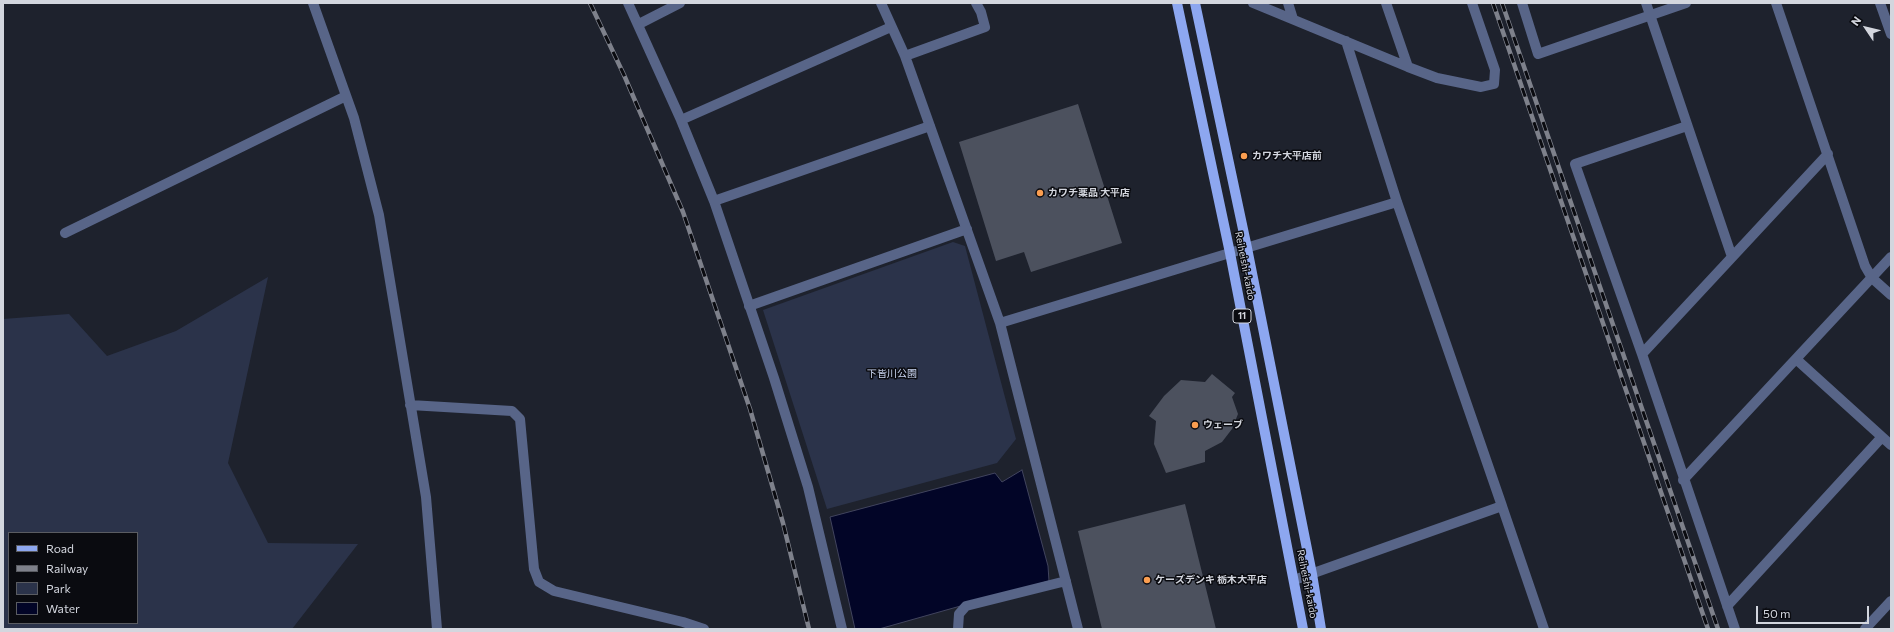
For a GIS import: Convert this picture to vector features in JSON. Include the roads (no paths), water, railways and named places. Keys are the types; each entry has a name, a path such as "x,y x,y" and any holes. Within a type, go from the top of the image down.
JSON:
{"main road":[{"name":"Reiheishi-kaido","path":"1177,3 1230,253 1303,629"},
{"name":"Reiheishi-kaido","path":"1195,3 1247,248 1312,574 1321,629"}],"street":[{"path":"313,3 354,118 378,215 426,497 438,629"},
{"path":"628,3 639,24 681,120 714,201 774,378 808,487 842,629"},
{"path":"639,24 680,3"},
{"path":"881,3 890,26 905,56 968,229 1000,323 1078,629"},
{"path":"905,56 985,27 981,12 976,3"},
{"path":"1253,3 1437,78 1481,87 1494,84 1495,70 1472,3"},
{"path":"1288,3 1293,19"},
{"path":"1386,3 1408,67"},
{"path":"1522,3 1538,54 1686,3"},
{"path":"1646,3 1732,257"},
{"path":"1776,3 1866,266 1872,278 1891,295"},
{"path":"1880,3 1891,34"},
{"path":"681,120 890,26"},
{"path":"1346,41 1397,202 1544,629"},
{"path":"65,234 346,96"},
{"path":"714,201 930,126"},
{"path":"1687,126 1576,164 1735,629"},
{"path":"1642,354 1828,154"},
{"path":"1000,323 1397,202"},
{"path":"749,306 968,229"},
{"path":"1684,480 1891,257"},
{"path":"1796,359 1891,445"},
{"path":"410,405 512,411 520,419 534,569 539,582 554,591 684,622 704,629"},
{"path":"1727,606 1882,437"},
{"path":"1294,580 1502,506"},
{"path":"958,629 958,614 966,606 1066,581"},
{"path":"1865,629 1891,601"}],"water":[{"path":"1022,470 1048,566 1049,581 879,629 855,629 830,517 995,473 1002,482"}],"railway":[{"path":"590,3 624,75 683,212 750,409 783,523 809,629"},
{"path":"1493,3 1708,629"},
{"path":"1502,3 1718,629"}],"place":[{"name":"カワチ大平店前","path":"1244,156"},
{"name":"カワチ薬品 大平店","path":"1040,193"},
{"name":"ウェーブ","path":"1195,425"},
{"name":"ケーズデンキ 栃木大平店","path":"1147,580"}],"park label":[{"name":"下皆川公園","path":"892,374"}]}
